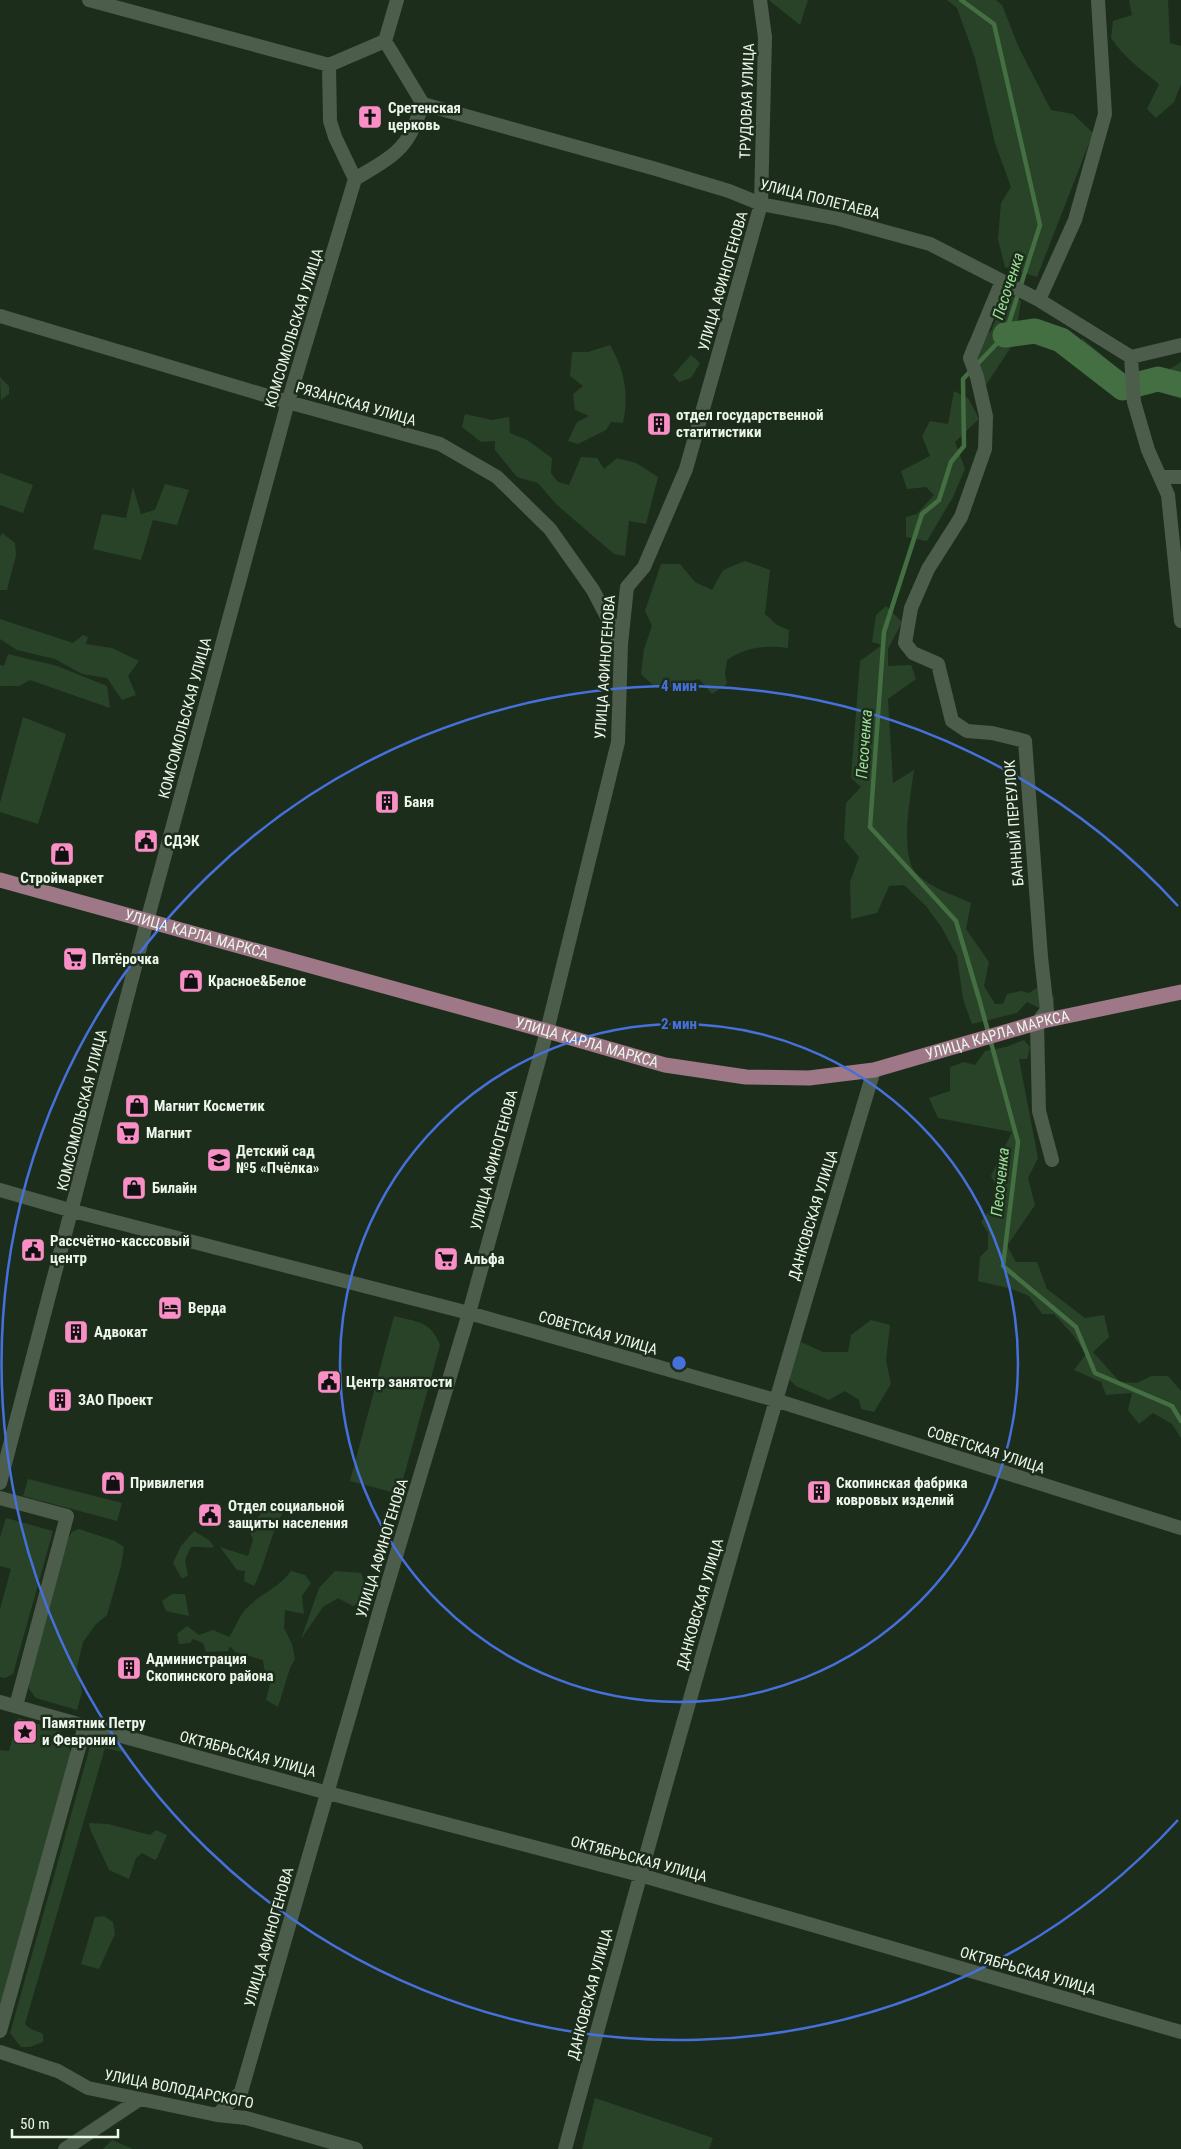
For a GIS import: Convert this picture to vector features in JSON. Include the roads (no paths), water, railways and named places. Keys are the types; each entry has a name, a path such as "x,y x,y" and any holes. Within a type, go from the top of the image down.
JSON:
{"main road":[{"name":"УЛИЦА КАРЛА МАРКСА","path":"0,880 665,1065 746,1077 810,1078 874,1070 1036,1023 1181,992"}],"street":[{"path":"89,0 329,65 385,41"},
{"path":"329,65 330,121 335,137 355,179 392,156 409,136 424,104 385,41 397,0"},
{"name":"ТРУДОВАЯ УЛИЦА","path":"760,0 765,37 762,204"},
{"path":"1039,300 1076,220 1106,114 1098,0"},
{"name":"УЛИЦА ПОЛЕТАЕВА","path":"424,104 656,169 729,191 762,204 839,219 930,244 1039,300 1131,357"},
{"name":"КОМСОМОЛЬСКАЯ УЛИЦА","path":"0,1483 147,921 288,402 355,179"},
{"name":"УЛИЦА АФИНОГЕНОВА","path":"217,2115 241,2092 381,1606 469,1313 547,1031 618,742 621,644 627,587 644,567 686,469 740,273 762,204"},
{"name":"БАННЫЙ ПЕРЕУЛОК","path":"1002,281 970,358 977,377 986,416 985,449 961,517 928,569 911,608 905,643 913,653 938,664 952,720 967,731 992,733 1025,741 1041,957 1047,1010 1036,1023 1039,1111 1052,1160"},
{"name":"РЯЗАНСКАЯ УЛИЦА","path":"0,316 288,402 440,444 497,477 550,529 593,590 621,644"},
{"path":"1181,345 1131,357 1134,402 1148,450 1168,494 1181,620"},
{"path":"1160,477 1181,478"},
{"name":"ДАНКОВСКАЯ УЛИЦА","path":"565,2149 640,1875 775,1400 874,1070"},
{"name":"СОВЕТСКАЯ УЛИЦА","path":"0,1190 72,1211 469,1313 775,1400 1181,1528"},
{"path":"0,1498 67,1516 16,1706"},
{"name":"ОКТЯБРЬСКАЯ УЛИЦА","path":"0,1702 328,1793 640,1875 1181,2032"},
{"path":"0,2030 86,1726"},
{"name":"УЛИЦА ВОЛОДАРСКОГО","path":"0,2052 58,2070 88,2088 217,2115 246,2118 356,2149"},
{"path":"65,2149 140,2099"}],"waterway":[{"name":"Песоченка","path":"961,0 994,24 1040,225 1005,335 963,379 964,446 951,462 939,500 922,514 884,632 870,827 956,921 1018,1142 1003,1266 1076,1327 1095,1373 1172,1406 1181,1421"},
{"path":"1005,335 1035,331 1061,340 1123,388 1158,379 1181,385"}],"place":[{"name":"Сретенская церковь","path":"370,117"},
{"name":"отдел государственной статитистики","path":"659,424"},
{"name":"Баня","path":"387,802"},
{"name":"СДЭК","path":"146,841"},
{"name":"Строймаркет","path":"62,854"},
{"name":"Пятёрочка","path":"75,959"},
{"name":"Красное&Белое","path":"191,981"},
{"name":"Магнит Косметик","path":"137,1106"},
{"name":"Магнит","path":"128,1133"},
{"name":"Детский сад №5 «Пчёлка»","path":"219,1160"},
{"name":"Билайн","path":"134,1188"},
{"name":"Рассчётно-касссовый центр","path":"33,1250"},
{"name":"Альфа","path":"446,1259"},
{"name":"Верда","path":"170,1308"},
{"name":"Адвокат","path":"76,1332"},
{"name":"Центр занятости","path":"329,1382"},
{"name":"ЗАО Проект","path":"60,1400"},
{"name":"Привилегия","path":"113,1483"},
{"name":"Скопинская фабрика ковровых изделий","path":"819,1492"},
{"name":"Отдел социальной защиты населения","path":"210,1515"},
{"name":"Администрация Скопинского района","path":"129,1668"},
{"name":"Памятник Петру и Февронии","path":"25,1732"}]}
